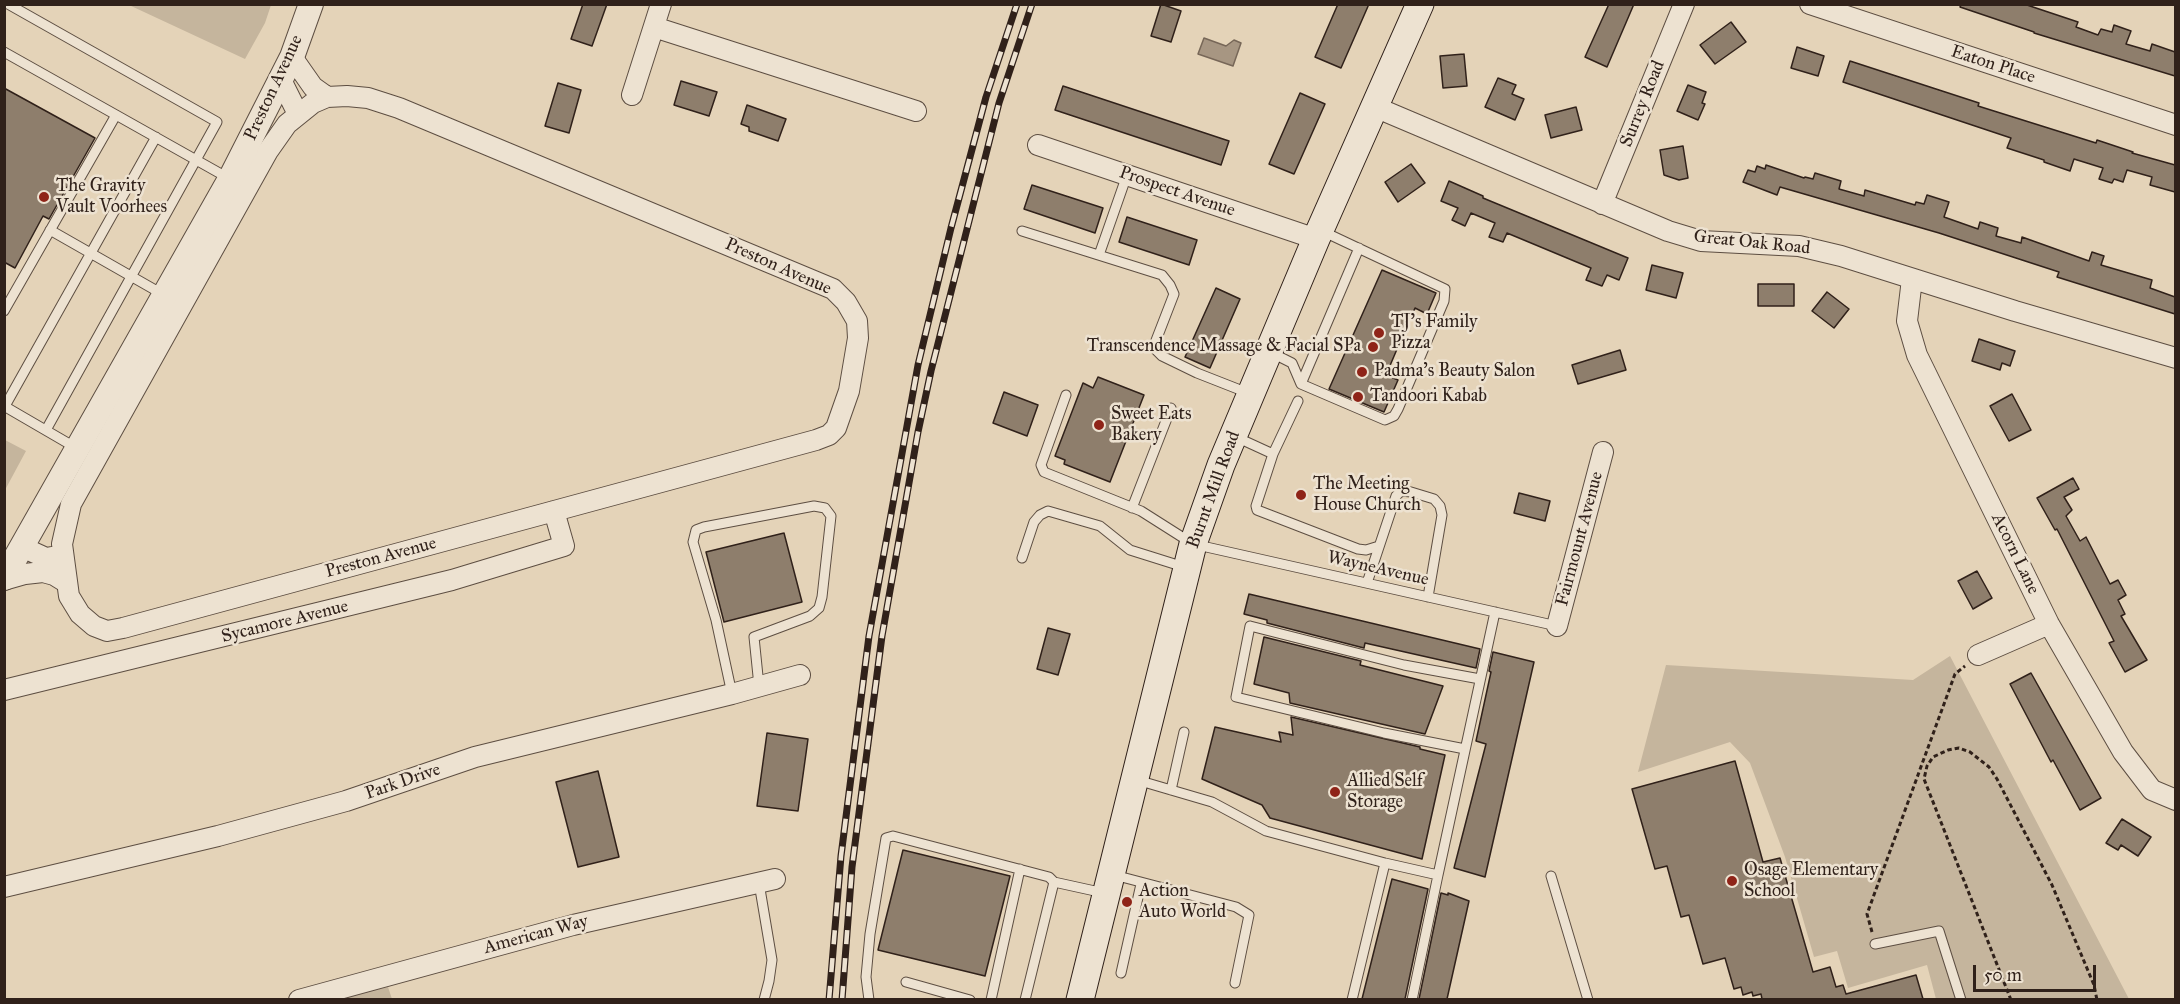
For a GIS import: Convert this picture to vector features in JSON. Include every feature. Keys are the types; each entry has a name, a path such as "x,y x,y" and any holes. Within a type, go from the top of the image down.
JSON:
{"main road":[{"name":"Burnt Mill Road","path":"1080,999 1190,556 1233,436 1318,235 1420,4"}],"street":[{"name":"Preston Avenue","path":"4,579 230,179 292,57 311,4"},
{"path":"632,95 661,4"},
{"name":"Surrey Road","path":"1602,204 1684,4"},
{"name":"Eaton Place","path":"1810,4 2175,125"},
{"path":"654,27 916,111"},
{"path":"292,57 314,87 327,97"},
{"path":"281,80 297,114"},
{"name":"Preston Avenue","path":"327,97 368,98 399,108 824,285 838,294 850,307 858,321 858,338 842,414 836,428 829,435 134,625 107,630 94,626 80,614 69,596 63,555 63,532 71,504 268,151 297,114 327,97"},
{"name":"Great Oak Road","path":"1375,107 1668,231 1701,241 1799,246 1841,256 2175,358"},
{"name":"Prospect Avenue","path":"1038,145 1318,235"},
{"name":"Acorn Lane","path":"1912,279 1907,321 1917,355 2049,624 2123,752 2152,790 2175,800"},
{"name":"Fairmount Avenue","path":"1557,626 1604,452"},
{"name":"Sycamore Avenue","path":"4,690 452,580 564,546 554,511"},
{"path":"22,547 46,558 63,555"},
{"path":"4,579 43,572 54,575 67,583"},
{"path":"1978,655 2049,624"},
{"name":"Park Drive","path":"4,887 218,836 335,804 476,757 800,675"},
{"name":"American Way","path":"299,999 573,925 767,881"}],"lane":[{"path":"8,4 218,122 46,430"},
{"path":"4,52 230,179"},
{"path":"4,311 116,115"},
{"path":"78,449 5,406 156,137"},
{"path":"1099,255 1127,175"},
{"path":"50,230 164,295"},
{"path":"1022,231 1162,275 1174,294 1155,343 1156,350 1162,356 1197,373 1251,395"},
{"path":"1269,352 1292,363 1301,384 1385,420 1394,416 1398,409 1426,344 1444,301 1445,289 1359,248 1318,235"},
{"path":"1301,384 1359,248"},
{"path":"1066,395 1041,465 1044,472 1132,508 1190,556"},
{"path":"1298,401 1273,454 1256,506 1257,510 1358,549 1366,550 1379,546"},
{"path":"1132,508 1171,408"},
{"path":"1233,436 1273,454"},
{"path":"1367,583 1396,496 1401,491 1411,492 1434,499 1440,506 1442,515 1428,597"},
{"path":"732,694 716,620 693,542 696,530 814,506 825,508 831,516 819,608 810,616 754,637 759,687"},
{"path":"1022,558 1034,522 1040,515 1048,512 1100,526 1130,550 1190,556"},
{"name":"WayneAvenue","path":"1190,556 1367,583 1557,626"},
{"path":"1412,999 1494,612"},
{"path":"1465,749 1384,733 1236,697 1250,626 1404,665 1480,679"},
{"path":"1171,790 1184,732"},
{"path":"1135,779 1212,802 1266,831 1438,875"},
{"path":"869,999 866,977 870,934 886,838 893,836 1049,877 1054,882 1141,884 1236,907 1250,915 1235,983"},
{"path":"1352,999 1385,863"},
{"path":"991,999 1020,869"},
{"path":"1551,876 1588,999"},
{"path":"764,999 772,960 767,881"},
{"path":"1025,999 1054,882"},
{"path":"1121,973 1141,884"},
{"path":"1875,944 1939,931 1961,999"},
{"path":"906,982 970,999"}],"path":[{"path":"1875,944 1867,914 1955,674 1978,655"},
{"path":"2011,999 1924,779 1927,766 1933,757 1948,750 1959,748 1970,752 1989,767 1997,779 2052,885 2094,985 2097,999"}],"shaded area":[{"path":"271,4 265,23 245,59 129,5"},
{"path":"1204,38 1226,46 1234,40 1241,43 1233,66 1198,54"},
{"path":"5,440 26,451 5,490"},
{"path":"1950,656 2129,999 1936,999 1927,965 1848,988 1837,951 1814,957 1785,857 1750,763 1730,742 1638,772 1666,665 1913,680"},
{"path":"388,987 392,999 331,1000"}],"building":[{"path":"583,4 607,4 592,46 571,39"},
{"path":"1161,4 1181,11 1171,42 1151,36"},
{"path":"1338,4 1369,4 1341,68 1315,57"},
{"path":"1609,4 1634,4 1607,67 1585,57"},
{"path":"1961,4 2024,4 2078,22 2076,27 2098,35 2101,29 2112,32 2114,25 2131,31 2126,44 2150,51 2152,44 2175,52 2175,76 2034,33 1960,7"},
{"path":"1731,22 1746,42 1715,64 1700,45"},
{"path":"1797,47 1824,56 1818,76 1791,68"},
{"path":"1464,54 1467,86 1443,88 1440,56"},
{"path":"1850,61 1979,103 1978,106 2175,165 2175,192 2150,185 2152,177 2127,170 2123,182 2114,179 2112,183 2099,179 2103,168 2074,159 2070,171 2007,148 2011,138 1843,82"},
{"path":"1498,78 1516,85 1512,94 1524,99 1515,120 1485,107"},
{"path":"681,81 717,92 709,116 674,105"},
{"path":"558,83 581,90 569,133 545,126"},
{"path":"1688,85 1706,92 1702,103 1705,104 1698,120 1677,111"},
{"path":"1063,86 1229,141 1221,165 1055,110"},
{"path":"4,88 95,138 49,219 43,216 15,268 4,262"},
{"path":"1300,93 1325,104 1294,174 1269,164"},
{"path":"747,105 786,119 778,141 749,131 749,127 741,124"},
{"path":"1576,107 1582,130 1551,138 1545,115"},
{"path":"1683,146 1688,178 1679,180 1664,175 1660,150"},
{"path":"1411,164 1425,183 1398,202 1385,182"},
{"path":"1766,165 1804,178 1813,179 1815,173 1841,181 1839,189 1864,196 1865,190 1915,205 1916,202 1924,204 1927,195 1949,202 1944,217 1978,229 1980,222 1998,228 1996,236 2021,243 2022,237 2089,261 2092,252 2104,256 2101,265 2152,280 2150,288 2175,297 2175,314 2057,277 2059,272 1939,233 1780,187 1777,195 1743,182 1748,170 1755,172 1757,166 1765,169"},
{"path":"1449,181 1483,198 1628,258 1619,280 1607,275 1602,286 1586,280 1591,268 1507,233 1503,242 1489,237 1495,223 1471,213 1465,226 1452,220 1458,208 1441,201"},
{"path":"1032,185 1103,208 1095,233 1024,209"},
{"path":"1127,217 1197,240 1189,265 1119,242"},
{"path":"1652,265 1683,273 1676,298 1646,290"},
{"path":"1382,270 1436,293 1427,314 1415,308 1403,335 1386,375 1398,380 1384,412 1329,389"},
{"path":"1758,284 1794,284 1794,306 1758,306"},
{"path":"1216,288 1240,299 1210,368 1185,357"},
{"path":"1827,292 1849,309 1834,328 1812,311"},
{"path":"1979,339 2015,351 2010,366 2002,363 2000,370 1972,361"},
{"path":"1620,350 1626,370 1578,384 1572,365"},
{"name":"Sweet Eats Bakery","path":"1098,377 1144,395 1110,482 1064,464 1065,460 1055,456 1083,383 1093,388"},
{"path":"1004,392 1038,405 1027,436 993,423"},
{"path":"2012,394 2031,430 2009,441 1990,406"},
{"path":"2073,478 2079,489 2064,497 2072,510 2066,516 2080,541 2086,537 2110,584 2118,580 2126,595 2118,600 2125,614 2121,616 2147,660 2125,672 2109,643 2114,641 2057,529 2055,530 2037,498"},
{"path":"1519,493 1550,501 1545,521 1514,513"},
{"path":"784,533 802,602 724,622 706,552"},
{"path":"1977,571 1992,598 1973,609 1958,581"},
{"path":"1249,594 1480,649 1476,668 1365,643 1364,648 1267,623 1267,620 1244,614"},
{"path":"1048,628 1070,634 1058,675 1037,669"},
{"path":"1264,637 1361,661 1360,665 1443,686 1425,734 1290,703 1289,693 1254,684"},
{"path":"1493,652 1534,662 1485,877 1454,868 1486,744 1476,741"},
{"path":"2031,673 2101,798 2080,810 2053,760 2051,762 2010,684"},
{"name":"Allied Self Storage","path":"1291,717 1445,755 1422,859 1270,818 1262,805 1202,779 1215,727 1281,742 1279,732 1293,735"},
{"path":"767,733 808,739 798,811 757,806"},
{"name":"Osage Elementary School","path":"1735,761 1763,862 1780,858 1813,972 1830,967 1836,987 1843,985 1846,994 1916,975 1923,999 1762,999 1761,994 1753,996 1752,992 1743,995 1741,987 1734,989 1725,958 1703,964 1689,915 1681,917 1667,866 1655,869 1632,789"},
{"path":"598,771 619,857 578,867 556,782"},
{"path":"2122,819 2151,837 2138,856 2121,845 2118,850 2106,843"},
{"path":"903,850 1010,876 985,976 878,950"},
{"path":"1392,879 1428,889 1405,999 1362,999"},
{"path":"1441,893 1448,895 1448,893 1469,901 1447,999 1419,999"}],"railway":[{"path":"829,1000 841,856 869,636 918,365 986,97 1017,4"},
{"path":"842,1000 852,867 882,636 918,432 931,371 999,103 1032,4"}],"place":[{"name":"The Gravity Vault Voorhees","path":"44,197"},
{"name":"TJ's Family Pizza","path":"1379,333"},
{"name":"Transcendence Massage & Facial SPa","path":"1373,347"},
{"name":"Padma's Beauty Salon","path":"1362,372"},
{"name":"Tandoori Kabab","path":"1358,397"},
{"name":"Sweet Eats Bakery","path":"1099,425"},
{"name":"The Meeting House Church","path":"1301,495"},
{"name":"Allied Self Storage","path":"1335,792"},
{"name":"Osage Elementary School","path":"1732,881"},
{"name":"Action Auto World","path":"1127,902"}]}
